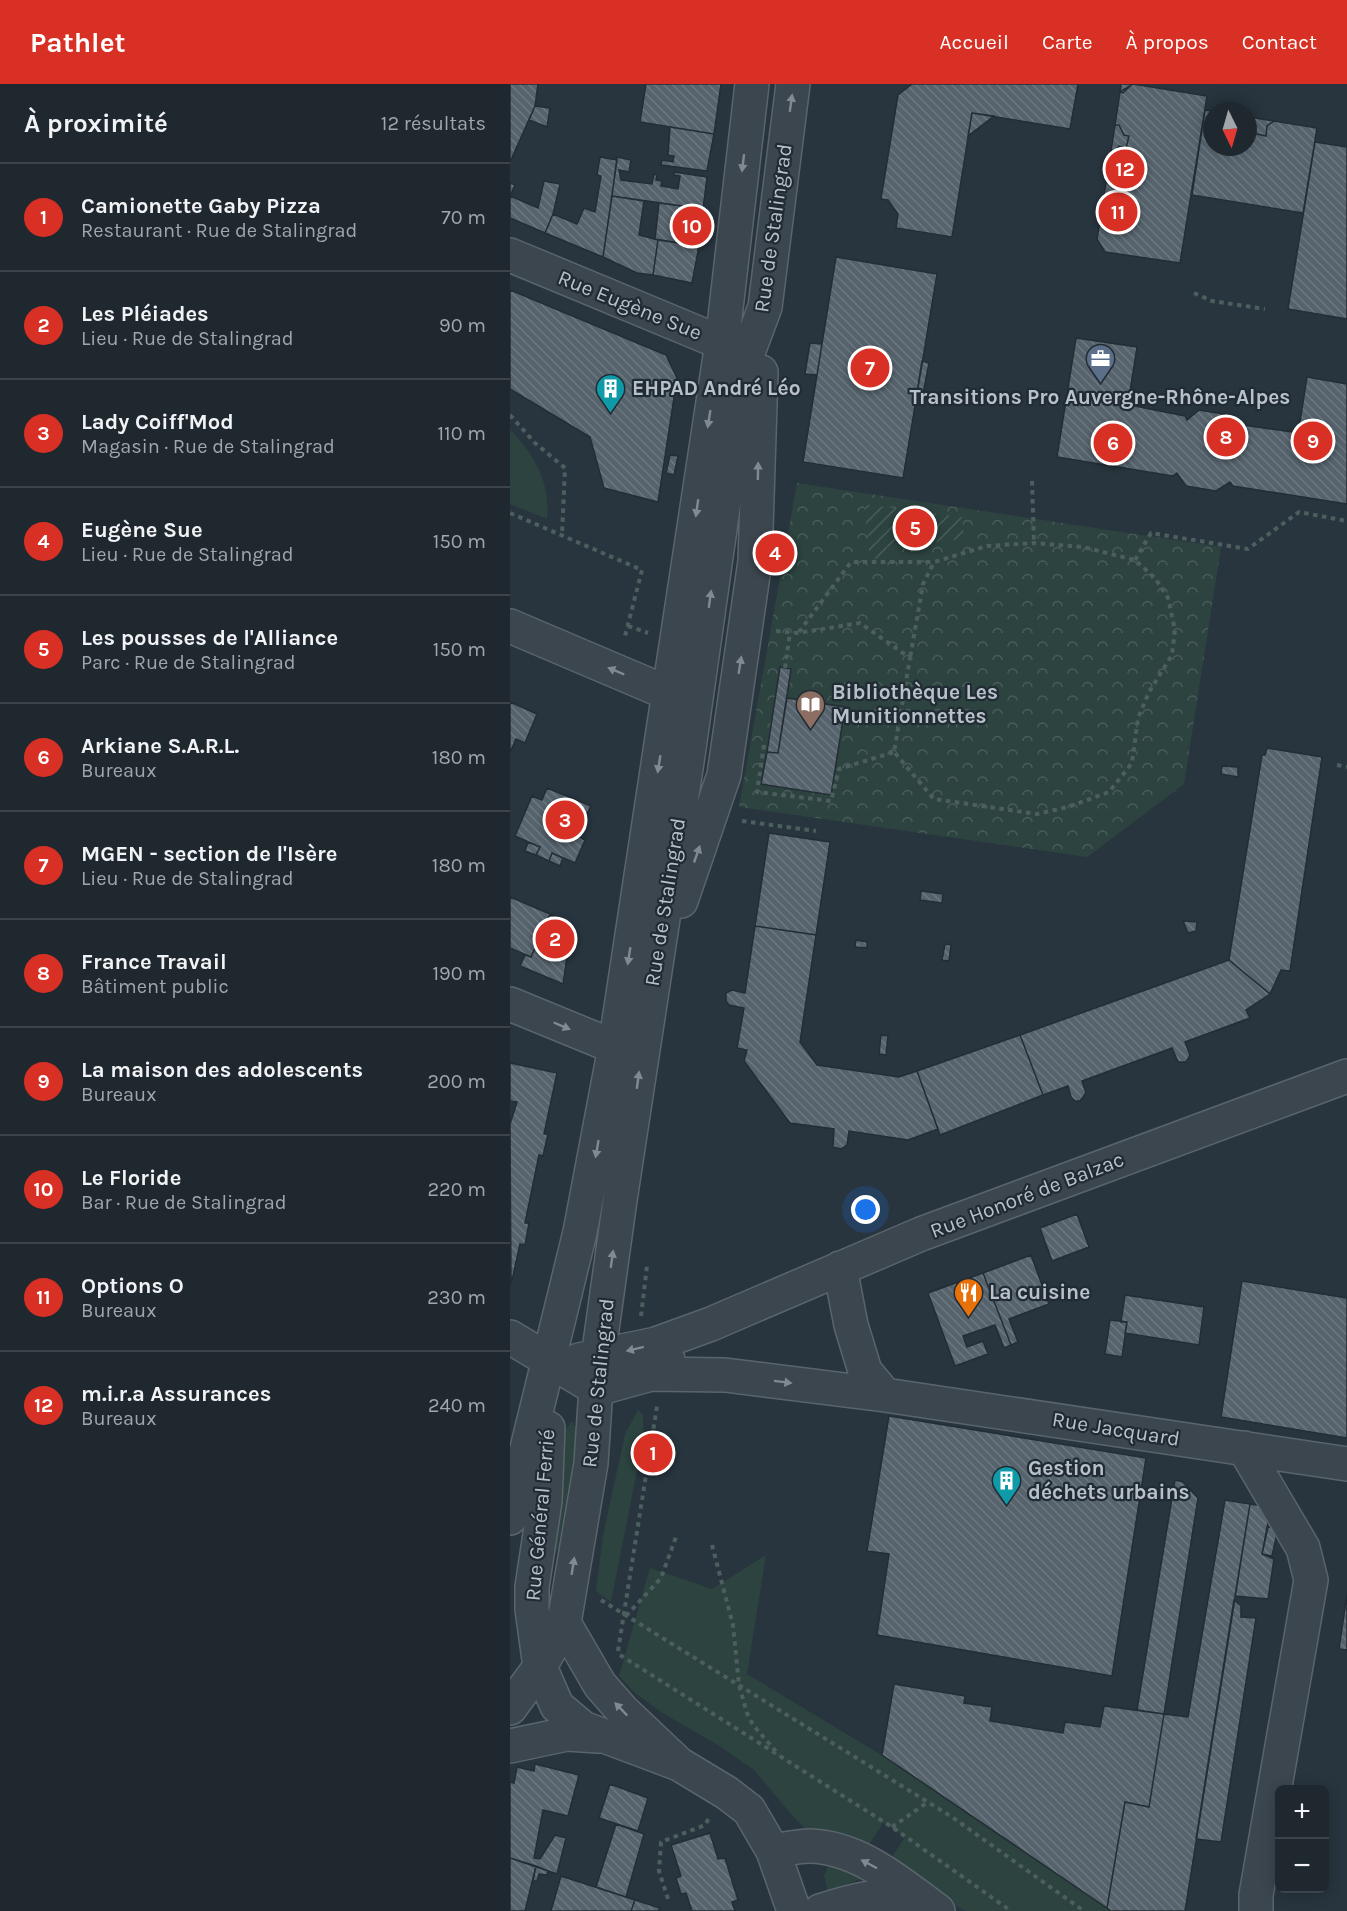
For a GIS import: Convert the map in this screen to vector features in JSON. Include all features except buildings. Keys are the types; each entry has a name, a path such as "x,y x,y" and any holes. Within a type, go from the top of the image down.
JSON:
{"street":[{"name":"Rue de Stalingrad","path":"510,1708 540,1667 564,1623 591,1463 597,1374 651,989 688,755 733,354 752,84"},
{"name":"Rue de Stalingrad","path":"510,1518 550,1363 591,1180 615,1047 670,694 733,354 765,307 794,84"},
{"name":"Rue Eugène Sue","path":"510,255 733,354"},
{"path":"651,989 724,775 756,549 765,307"},
{"path":"510,626 670,694 688,755"},
{"path":"510,1004 615,1047"},
{"name":"Rue Honoré de Balzac","path":"597,1374 648,1360 711,1324 921,1234 1347,1076"},
{"path":"840,1268 851,1326 865,1371 885,1395"},
{"path":"510,1337 550,1363 597,1374"},
{"name":"Rue Jacquard","path":"648,1360 725,1375 885,1395 1244,1448 1345,1472"},
{"name":"Rue Général Ferrié","path":"550,1363 545,1501 532,1587 532,1609 540,1667 557,1706 583,1728 598,1736 679,1764 726,1792 749,1810 773,1851 794,1911"},
{"path":"1244,1448 1303,1548 1311,1580 1256,1895 1256,1911"},
{"name":"Rue Général Ferrié","path":"564,1623 605,1662 622,1710 679,1764"},
{"path":"510,1746 567,1734 598,1736"},
{"path":"773,1851 811,1846 853,1856 875,1867 928,1904"},
{"path":"820,1911 871,1896 892,1894 928,1904"}],"path":[{"path":"1194,293 1212,301 1265,309"},
{"path":"510,415 535,443 565,468 562,535"},
{"path":"1032,481 1034,543"},
{"path":"1135,560 1151,533 1248,549 1299,512 1347,521"},
{"path":"510,513 642,570 624,643 622,674"},
{"path":"798,633 852,562 934,562 987,546 1034,543 1083,547 1135,560 1155,578 1168,598 1175,630 1172,654 1149,692 1138,718 1132,764 1109,792 1068,807 1037,814 934,798 894,752"},
{"path":"894,752 923,584 934,562"},
{"path":"746,628 798,633 860,623 910,658"},
{"path":"785,668 790,632"},
{"path":"764,745 757,792 831,801 839,769 894,752"},
{"path":"1337,765 1347,767"},
{"path":"778,826 816,831"},
{"path":"647,1266 640,1314 657,1408 626,1617 605,1662 781,1758 892,1827 1011,1911"},
{"path":"626,1617 661,1578 676,1537"},
{"path":"712,1545 734,1625 740,1685 747,1713 753,1725 781,1758"},
{"path":"592,1594 929,1802 1084,1911"},
{"path":"668,1899 658,1871 661,1842 705,1825 726,1792"},
{"path":"892,1827 929,1802"}],"green space":[{"path":"510,430 527,449 544,482 548,506 547,519 510,504"},
{"path":"797,483 1221,547 1184,784 1087,857 739,807"},
{"path":"864,504 962,517 964,539 887,547 887,558 870,559"},
{"path":"638,1410 643,1415 643,1440 611,1602 596,1591 603,1536 625,1434"},
{"path":"572,1421 578,1432 558,1549 551,1561 564,1432"},
{"path":"766,1555 747,1674 913,1774 1111,1911 966,1911 926,1890 888,1863 905,1837 883,1823 865,1851 814,1835 797,1821 754,1770 718,1745 664,1714 635,1693 619,1676 650,1568 712,1589"},
{"path":"831,1859 864,1878 828,1891 824,1876"}],"place":[{"name":"m.i.r.a Assurances","path":"1125,169"},
{"name":"Options O","path":"1118,212"},
{"name":"Le Floride","path":"692,226"},
{"name":"MGEN - section de l'Isère","path":"870,368"},
{"name":"Transitions Pro Auvergne-Rhône-Alpes","path":"1100,384"},
{"name":"EHPAD André Léo","path":"611,414"},
{"name":"France Travail","path":"1226,437"},
{"name":"La maison des adolescents","path":"1313,441"},
{"name":"Arkiane S.A.R.L.","path":"1113,443"},
{"name":"Les pousses de l'Alliance","path":"915,528"},
{"name":"Eugène Sue","path":"775,553"},
{"name":"Bibliothèque Les Munitionnettes","path":"811,730"},
{"name":"Lady Coiff'Mod","path":"565,820"},
{"name":"Les Pléiades","path":"555,939"},
{"name":"La cuisine","path":"968,1318"},
{"name":"Camionette Gaby Pizza","path":"653,1453"},
{"name":"Gestion déchets urbains","path":"1007,1506"}]}
